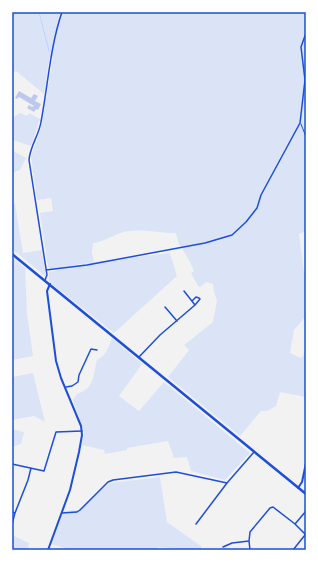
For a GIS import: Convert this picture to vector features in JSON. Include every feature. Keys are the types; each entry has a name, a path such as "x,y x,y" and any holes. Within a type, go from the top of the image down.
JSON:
{"main road":[{"path":"12,254 306,494"}],"street":[{"path":"45,280 47,275 29,160 30,152 41,124 44,95 55,43 56,31 62,12"},
{"path":"46,270 87,265 205,243 232,235 246,222 257,208 261,195 300,124 305,80 301,47 306,33"},
{"path":"48,550 70,490 79,452 82,431 56,360 47,291 50,284"},
{"path":"184,291 195,305"},
{"path":"139,357 156,339 200,300 196,297 192,301"},
{"path":"165,308 177,321"},
{"path":"66,387 78,382 79,374 91,349 97,350"},
{"path":"12,464 44,471 56,432 82,431"},
{"path":"196,524 226,483 254,452"},
{"path":"298,488 302,482 306,463"},
{"path":"12,524 31,468"},
{"path":"62,513 77,512 108,482 113,480 176,472 226,483"},
{"path":"250,550 250,532 270,508 273,507 304,532 305,535 293,550"},
{"path":"295,524 306,511"},
{"path":"223,548 232,544 249,541"}],"path":[{"path":"300,124 306,137"}],"shaded area":[{"path":"12,12 306,12 306,83 303,119 306,136 306,231 299,234 304,273 306,274 306,316 294,330 290,353 301,358 306,351 306,397 280,392 276,406 267,411 261,411 240,436 168,377 189,350 184,345 213,322 217,301 213,284 206,282 200,287 198,286 191,273 194,271 193,268 179,245 176,233 140,230 124,232 93,243 92,252 94,262 50,269 48,267 40,213 53,211 51,198 37,200 31,157 42,124 53,57 50,57 49,61 44,94 16,71 12,74"},
{"path":"20,113 27,116 29,113 40,119 31,146 13,140 12,143 12,118"},
{"path":"12,150 26,158 20,170 12,173"},
{"path":"12,204 15,204 23,253 42,250 46,277 12,249"},
{"path":"170,253 177,276 114,333 49,282 49,272 94,262"},
{"path":"12,257 25,268 27,314 33,356 12,360"},
{"path":"112,338 142,364 119,396 139,411 164,382 250,453 225,480 191,471 187,457 174,458 168,441 127,448 127,450 105,454 104,450 82,445 84,433 73,400 77,394 90,385 94,376 97,360 105,353"},
{"path":"33,373 45,422 34,416 12,420 12,377"},
{"path":"12,429 24,432 21,444 12,447"},
{"path":"160,477 167,522 201,546 201,550 158,547 157,550 64,550 65,548 51,544 64,511 78,510 110,483"},
{"path":"12,535 29,543 28,550 12,550"}],"building":[{"path":"19,91 31,98 34,94 38,96 35,101 41,104 38,110 36,109 34,112 27,108 29,105 32,107 34,106 19,97 17,99 15,98"}],"waterway":[{"path":"39,12 49,51"}]}
